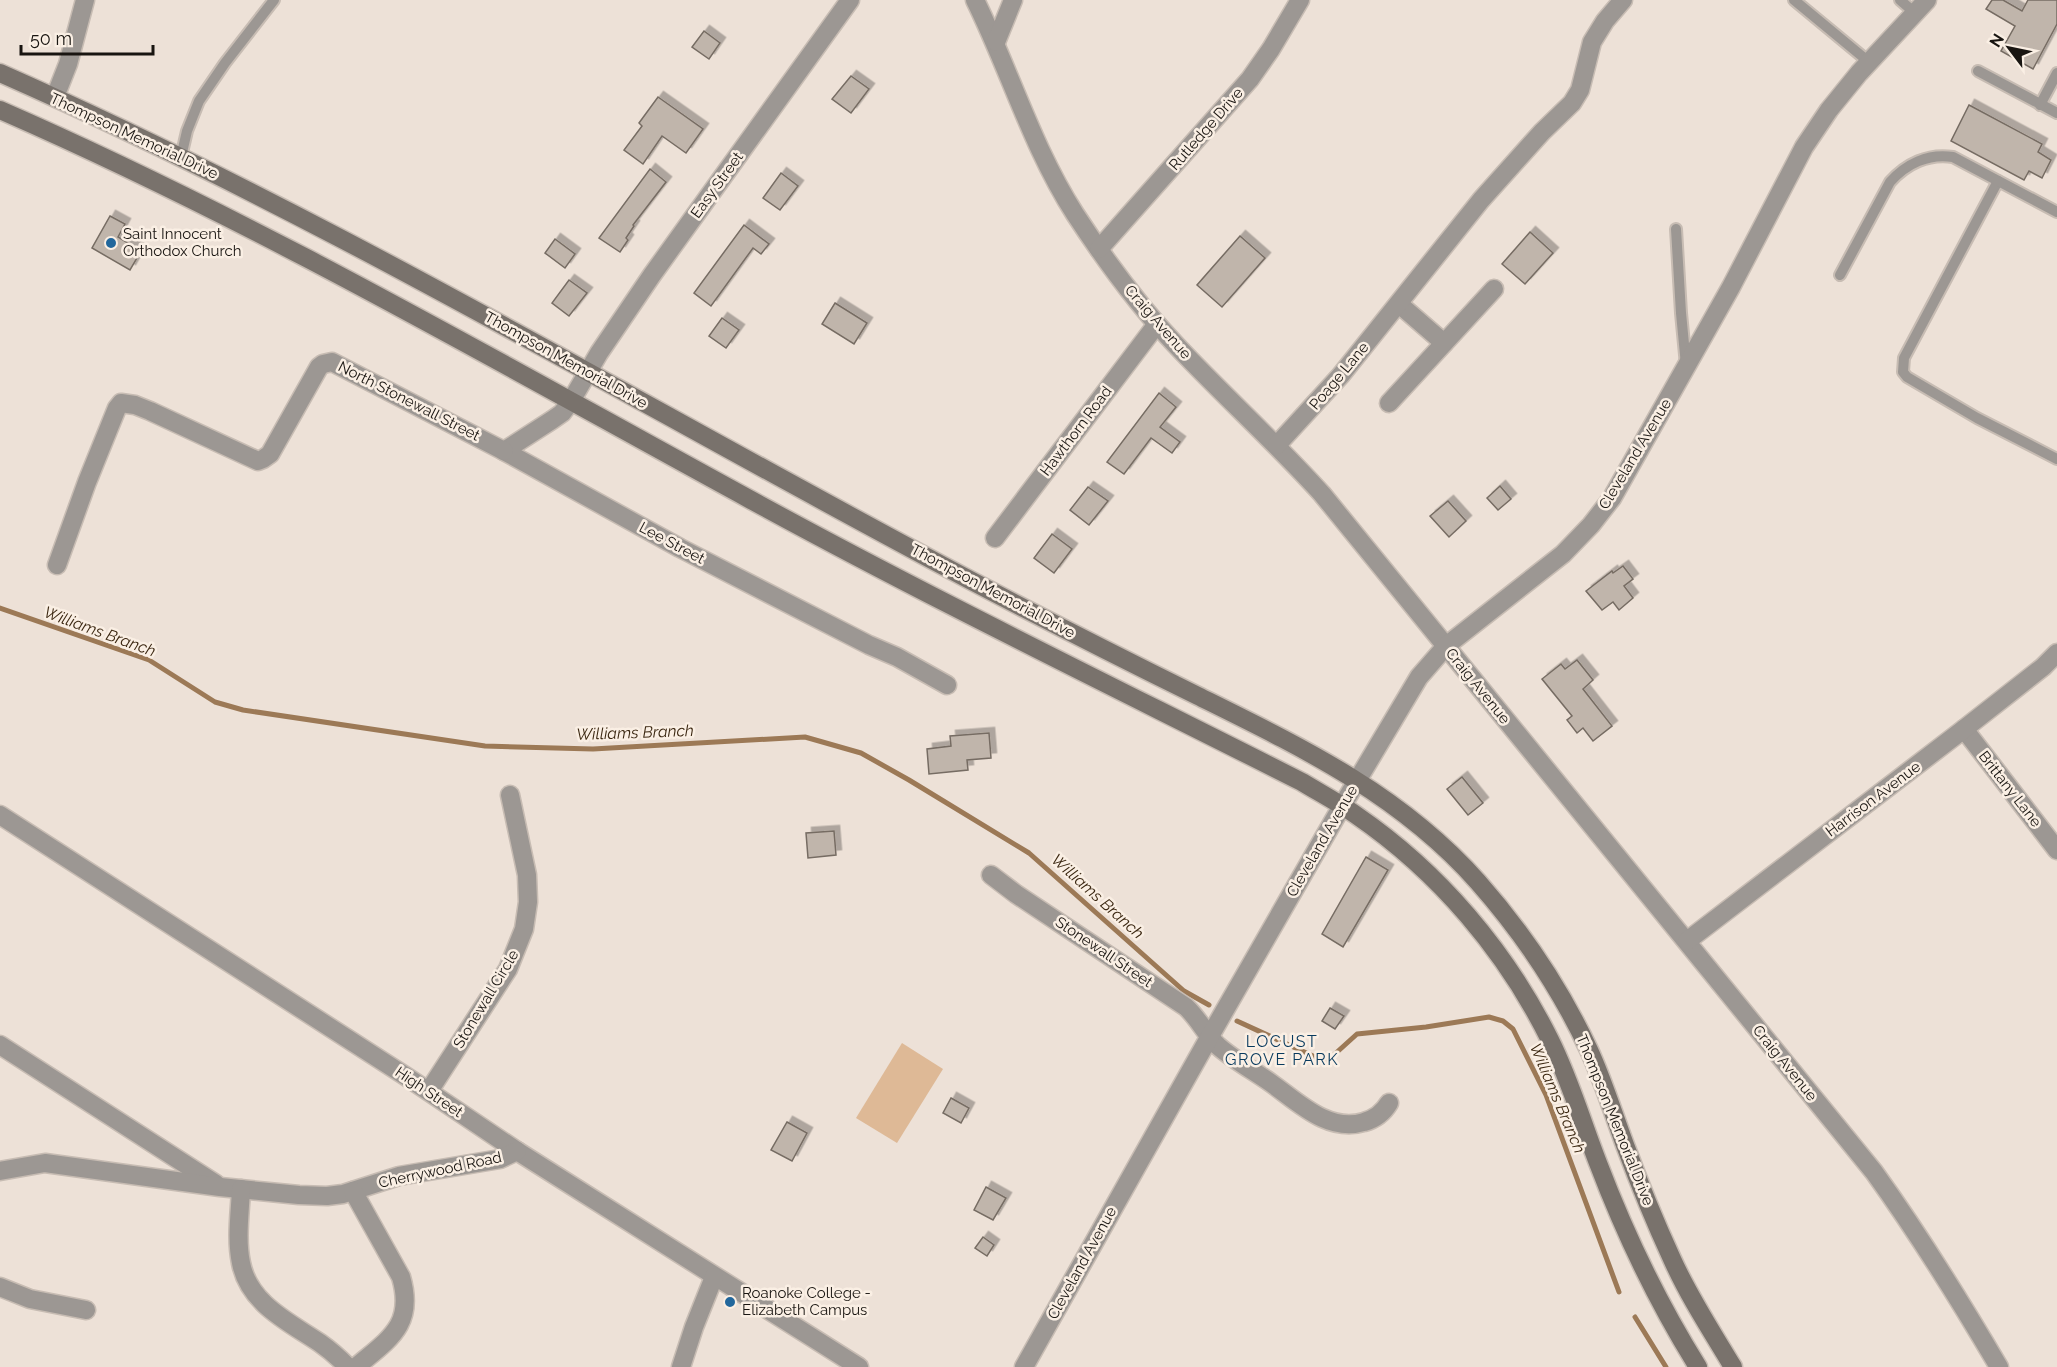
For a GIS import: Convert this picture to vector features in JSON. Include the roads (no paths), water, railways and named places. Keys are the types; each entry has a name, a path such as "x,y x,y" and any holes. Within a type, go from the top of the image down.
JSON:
{"main road":[{"name":"Thompson Memorial Drive","path":"0,74 55,97 181,157 350,242 965,577 1281,737 1358,780 1398,808 1442,845 1466,869 1512,921 1541,962 1571,1013 1592,1057 1635,1171 1675,1265 1733,1367"},
{"name":"Thompson Memorial Drive","path":"0,110 177,192 319,263 755,502 1302,782 1342,806 1395,844 1431,876 1465,913 1500,955 1524,992 1551,1041 1573,1091 1610,1192 1644,1269 1698,1367"}],"street":[{"path":"55,97 68,64 85,0"},
{"name":"Easy Street","path":"588,372 652,275 850,0"},
{"name":"Craig Avenue","path":"975,0 996,42 1037,145 1075,213 1099,249 1157,324 1277,445 1322,494 1874,1172 1927,1246 1999,1367"},
{"path":"996,42 1013,0"},
{"name":"Rutledge Drive","path":"1099,249 1250,78 1271,49 1300,0"},
{"name":"Poage Lane","path":"1277,445 1341,375 1481,200 1542,132 1572,103 1580,90 1592,42 1605,21 1623,0"},
{"name":"Cleveland Avenue","path":"1024,1367 1210,1036 1419,677 1446,646 1563,554 1591,525 1612,498 1687,368 1804,147 1829,110 1869,62 1921,6"},
{"path":"1389,404 1494,289"},
{"path":"1399,304 1444,343"},
{"name":"Hawthorn Road","path":"995,538 1157,324"},
{"name":"North Stonewall Street","path":"57,565 87,482 121,403 150,411 258,461 270,454 319,367 332,362 504,451"},
{"path":"504,451 552,420 571,401 588,372"},
{"name":"Lee Street","path":"504,451 680,548 869,645 897,657 947,685"},
{"name":"Harrison Avenue","path":"1687,941 1964,729 2043,667 2057,653"},
{"name":"Brittany Lane","path":"1964,729 2057,850"},
{"name":"Stonewall Circle","path":"429,1091 508,969 525,929 528,902 527,875 510,795"},
{"name":"High Street","path":"0,815 429,1091 517,1151 859,1367"},
{"name":"Stonewall Street","path":"991,875 1186,1007 1197,1017 1218,1046 1319,1116 1341,1125 1356,1124 1371,1120 1384,1112 1389,1104"},
{"name":"Cherrywood Road","path":"0,1046 220,1187"},
{"name":"Cherrywood Road","path":"0,1172 45,1162 220,1187 327,1196 353,1191 399,1176 500,1160 517,1151"},
{"path":"241,1189 240,1262 245,1277 255,1294 274,1314 320,1343 348,1367"},
{"path":"353,1191 401,1277 405,1292 402,1322 393,1335 356,1367"},
{"path":"681,1367 714,1277"},
{"path":"0,1287 30,1299 86,1310"}],"lane":[{"path":"181,157 187,131 199,101 274,0"},
{"path":"1794,0 1869,62"},
{"path":"1900,0 1921,6"},
{"path":"1978,71 2057,113"},
{"path":"2040,105 2057,73"},
{"path":"1840,275 1890,182 1908,166 1928,157 1953,157 2057,212"},
{"path":"1998,181 1904,358 1903,372 1907,377 1977,418 2057,459"},
{"path":"1676,229 1687,368"}],"waterway":[{"name":"Williams Branch","path":"0,608 149,660 215,702 243,710 485,746 593,749 805,737 861,753 1029,853 1184,991 1209,1005"},
{"name":"Williams Branch","path":"1237,1021 1326,1062 1357,1034 1426,1027 1489,1017 1503,1021 1513,1029 1546,1095 1619,1292"},
{"name":"Williams Branch","path":"1635,1317 1666,1367"}],"place":[{"name":"Saint Innocent Orthodox Church","path":"111,243"},
{"name":"Roanoke College - Elizabeth Campus","path":"730,1302"}],"district":[{"name":"LOCUST GROVE PARK","path":"1282,1050"}]}
